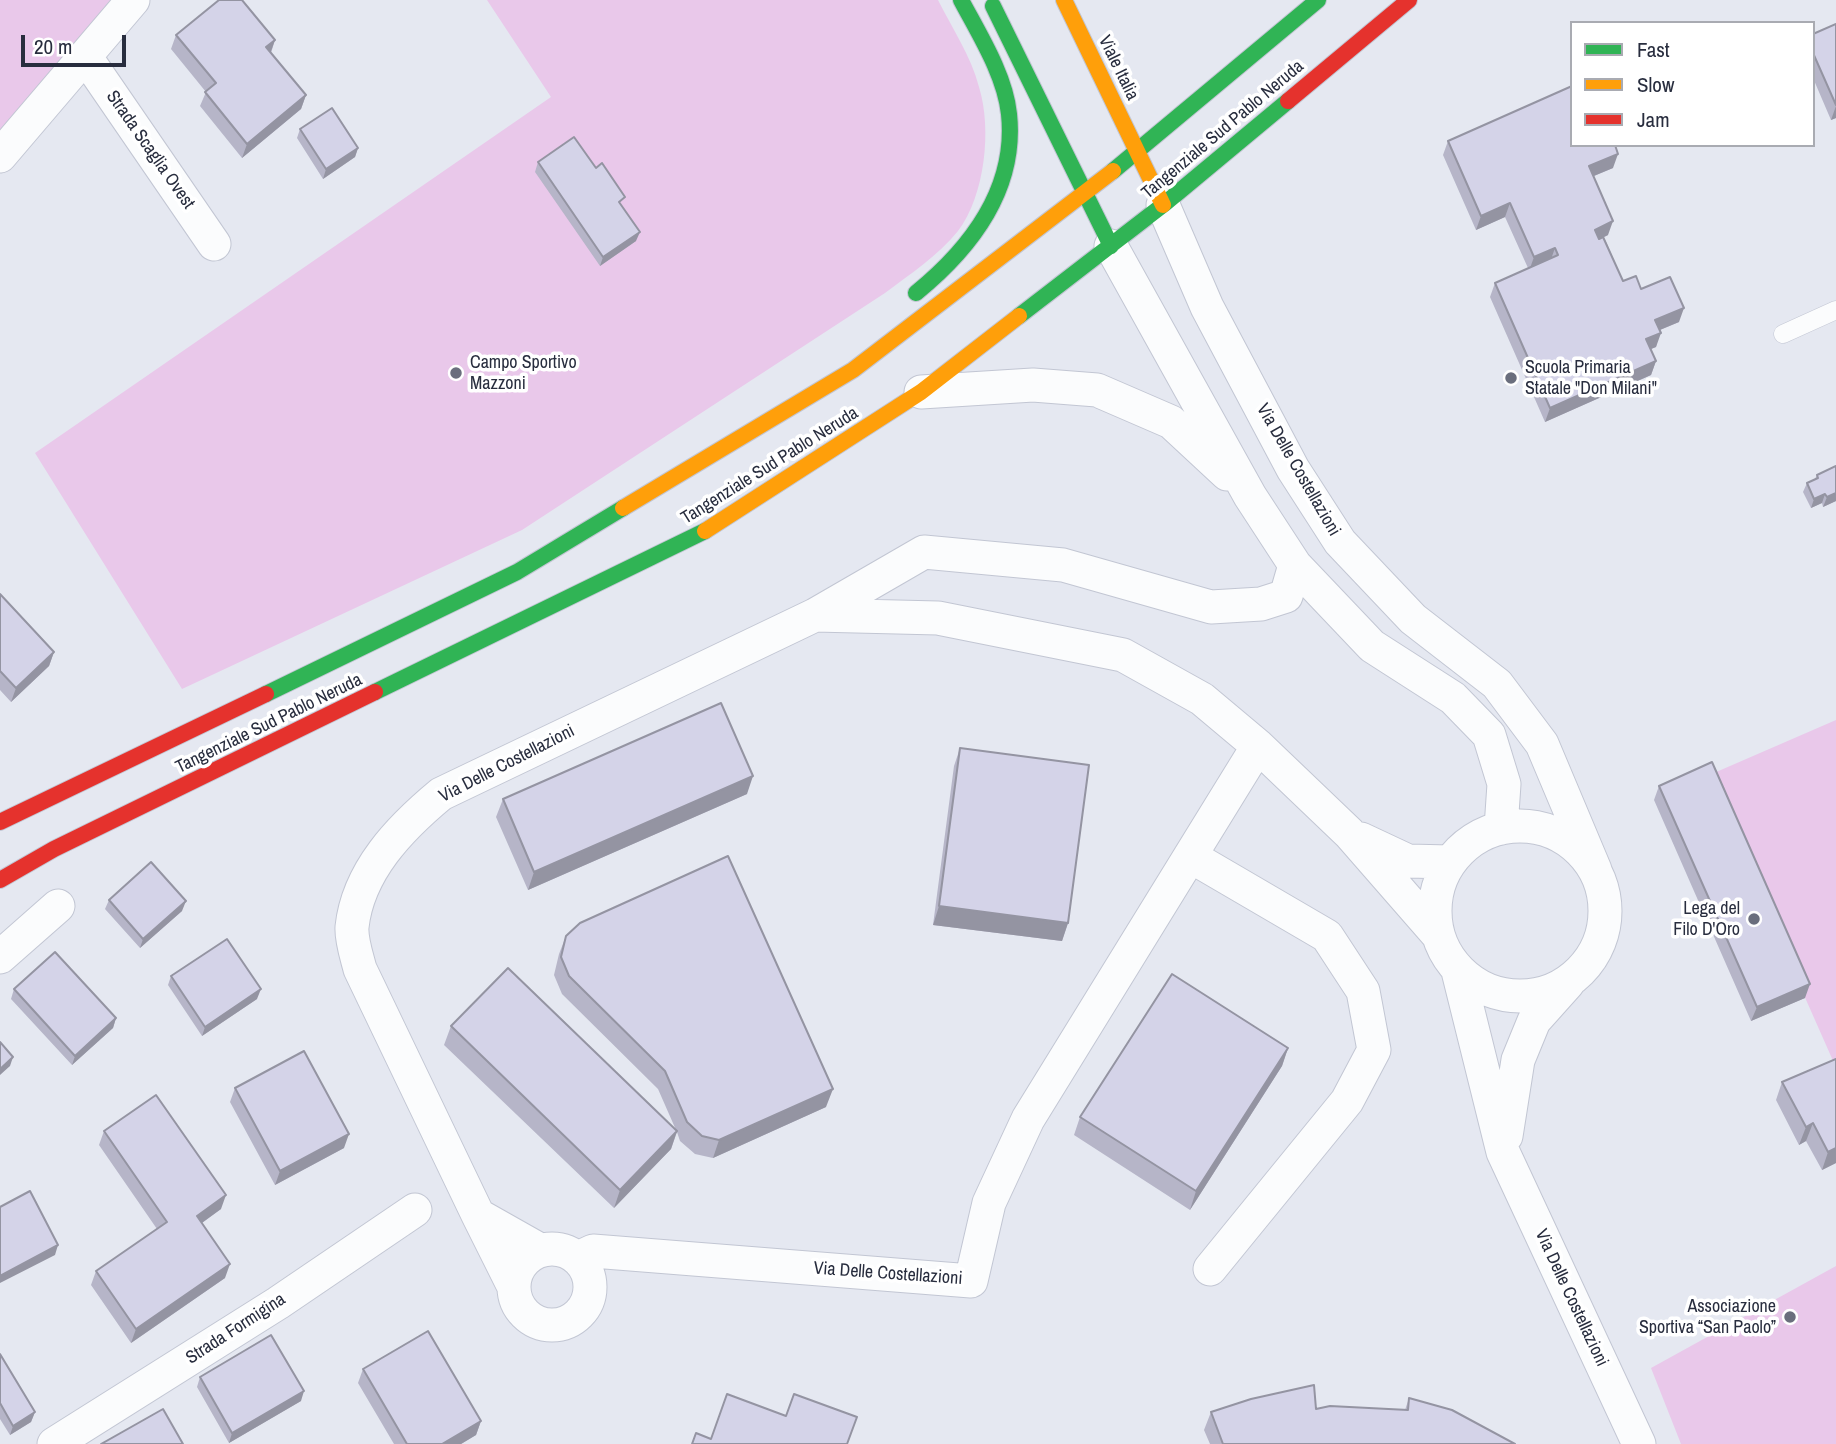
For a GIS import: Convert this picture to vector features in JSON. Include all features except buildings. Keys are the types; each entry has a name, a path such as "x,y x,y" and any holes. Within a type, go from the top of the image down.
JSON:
{"main road":[{"path":"905,302 954,261 982,222 1002,173 1009,111 986,50 961,0"},
{"path":"990,0 1111,246"},
{"name":"Viale Italia","path":"1064,0 1163,205"},
{"name":"Tangenziale Sud Pablo Neruda","path":"0,822 517,572 853,370 1138,153 1318,0"},
{"name":"Tangenziale Sud Pablo Neruda","path":"0,880 54,849 712,528 921,392 1163,205 1409,0"},
{"path":"853,370 890,321"}],"street":[{"path":"0,156 133,0"},
{"name":"Strada Scaglia Ovest","path":"85,56 214,244"},
{"name":"Via Delle Costellazioni","path":"1163,205 1207,307 1293,469 1340,542 1413,619 1497,684 1542,744 1595,870"},
{"path":"1111,246 1250,496 1295,565 1372,646 1453,698 1489,735 1504,784 1501,828"},
{"path":"921,392 1033,385 1097,390 1171,422 1250,496"},
{"name":"Via Delle Costellazioni","path":"478,1215 540,1250 560,1248 578,1258 589,1278 588,1301 579,1314 566,1323 551,1326 536,1322 524,1313 515,1300 513,1285 478,1215 360,970 352,929 368,877 395,838 441,794 815,615 924,552 1063,565 1212,607 1261,604 1286,596 1295,565"},
{"name":"Via Delle Costellazioni","path":"815,615 938,618 1123,655 1202,699 1258,746 1349,833 1438,936"},
{"name":"Via Delle Costellazioni","path":"578,1258 593,1251 971,1280 989,1203 1028,1119 1258,746"},
{"path":"1503,1152 1518,1060 1534,1021 1584,966 1598,945 1605,920 1603,894 1595,870 1578,848 1555,834 1529,826 1501,828 1482,835 1450,862 1439,885 1435,910 1438,936 1458,971 1477,985 1499,994 1522,996 1546,992 1567,982 1584,966"},
{"name":"Via Delle Costellazioni","path":"1349,833 1408,861 1450,862"},
{"path":"1190,856 1327,936 1363,991 1374,1050 1347,1101 1210,1269"},
{"path":"0,957 58,906"},
{"name":"Via Delle Costellazioni","path":"1458,971 1503,1152 1639,1444"},
{"name":"Strada Formigina","path":"54,1444 278,1303 415,1210"},
{"path":"513,1285 521,1263 540,1250"}],"lane":[{"path":"1783,334 1836,310"}],"shaded area":[{"path":"0,0 112,0 0,130"},
{"name":"Campo Sportivo Mazzoni","path":"487,0 938,0 971,64 983,104 984,161 967,216 942,249 885,293 522,530 182,689 35,453 551,97"},
{"path":"1836,720 1836,1062 1834,1063 1707,776"},
{"name":"Associazione Sportiva “San Paolo”","path":"1836,1266 1836,1444 1681,1444 1651,1368"}],"traffic: fast":[{"path":"916,293 954,257 986,215 997,192 1010,141 1007,99 990,55 961,0"},
{"path":"1113,171 1318,0"},
{"path":"993,6 1111,246"},
{"path":"1019,316 1163,205 1288,101"},
{"path":"266,694 517,572 623,508"},
{"path":"375,692 705,531"}],"traffic: slow":[{"path":"1064,0 1163,205"},
{"path":"623,508 853,370 1113,171"},
{"path":"705,531 921,392 1019,316"}],"traffic: jam":[{"path":"1288,101 1409,0"},
{"path":"0,880 54,849 375,692"},
{"path":"0,822 266,694"}],"place":[{"name":"Campo Sportivo Mazzoni","path":"456,373"},
{"name":"Scuola Primaria Statale \"Don Milani\"","path":"1511,378"},
{"name":"Lega del Filo D'Oro","path":"1754,919"},
{"name":"Associazione Sportiva “San Paolo”","path":"1790,1317"}]}
